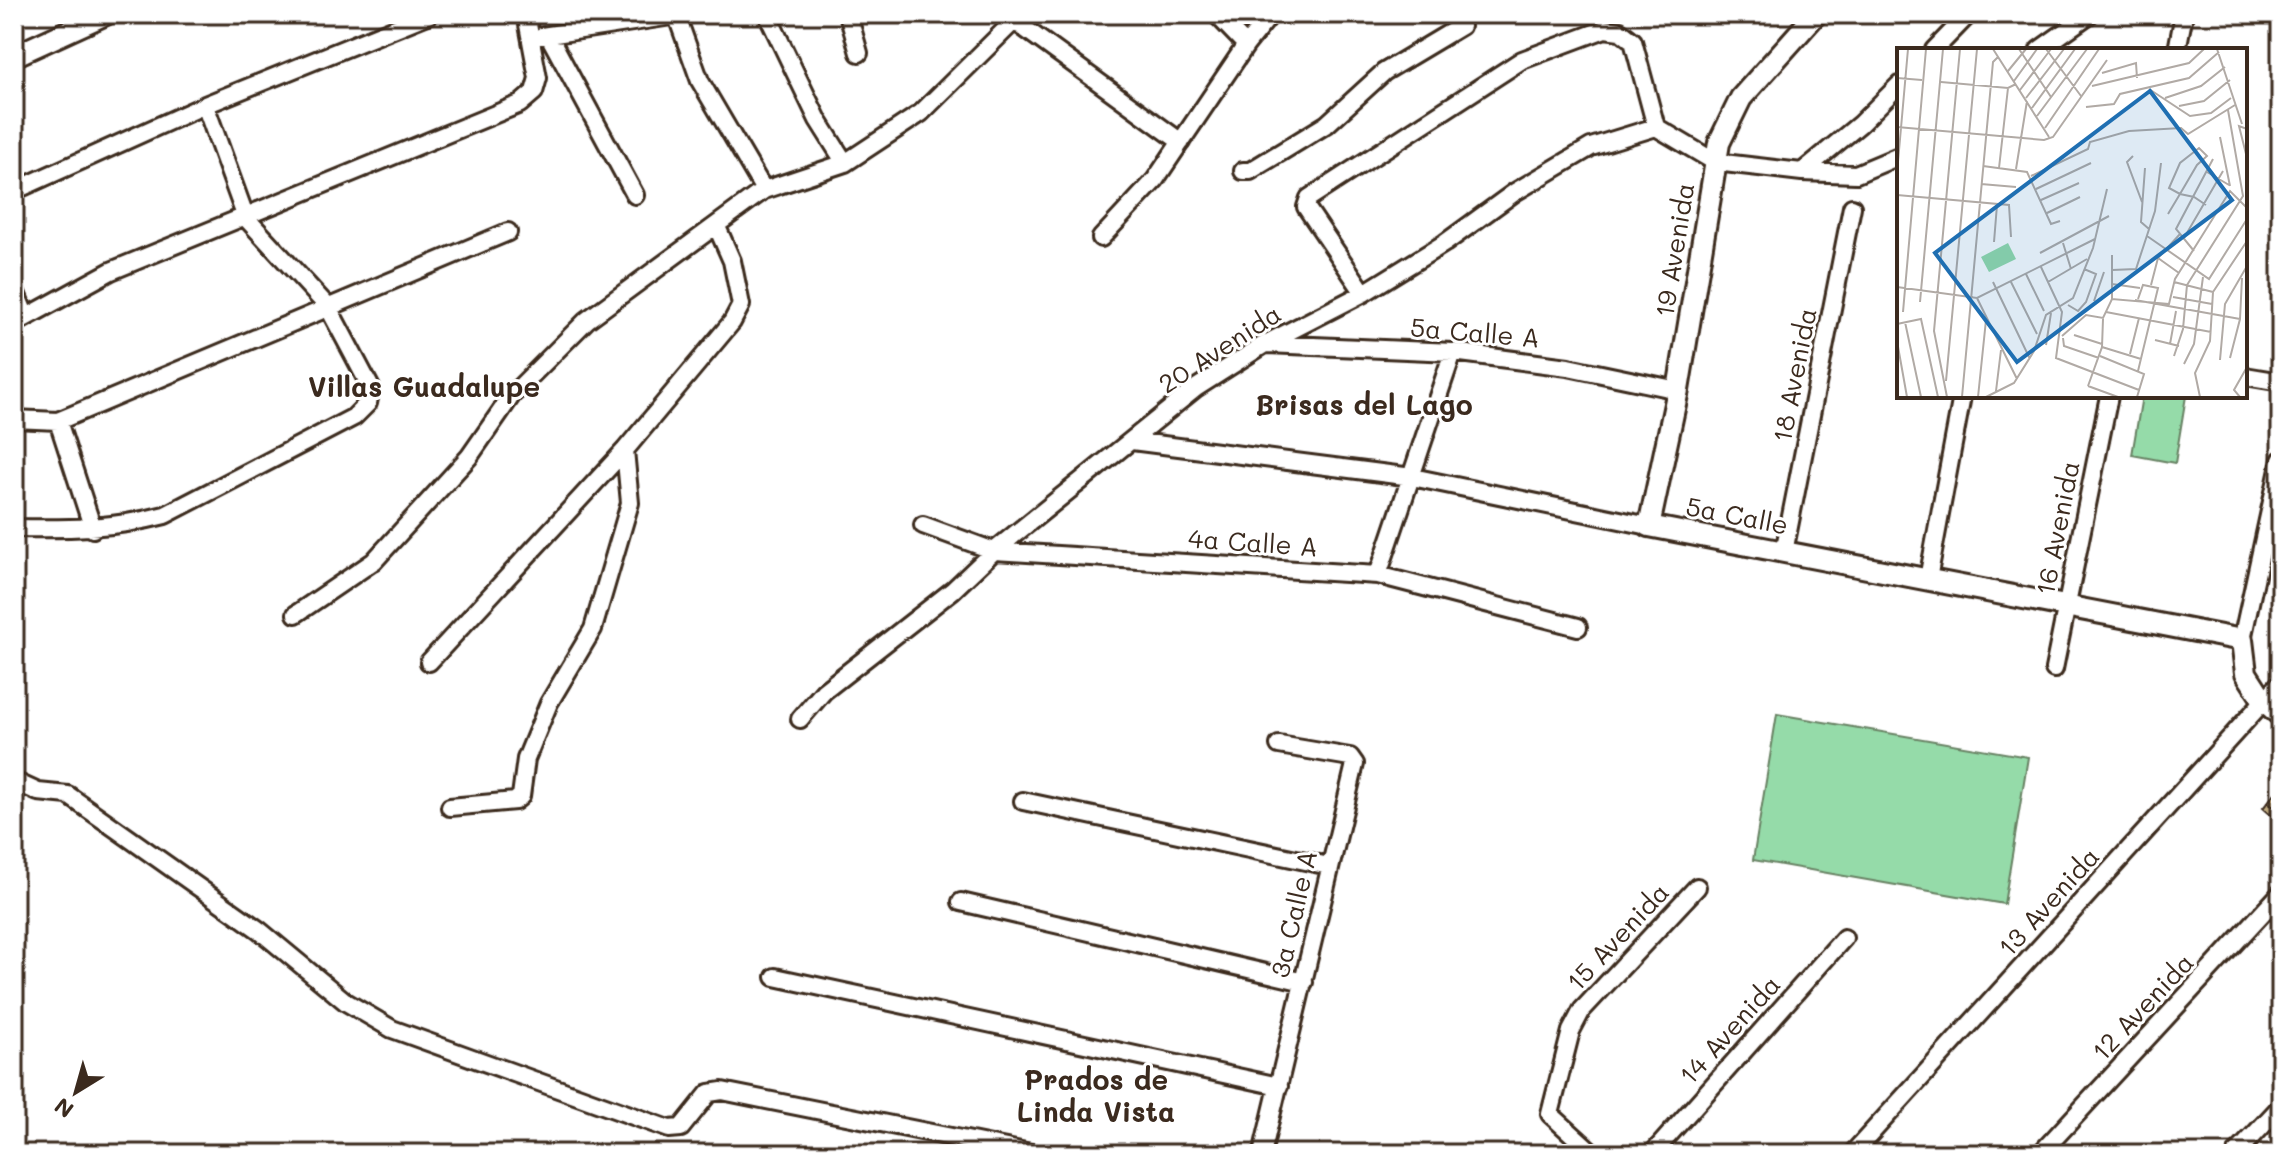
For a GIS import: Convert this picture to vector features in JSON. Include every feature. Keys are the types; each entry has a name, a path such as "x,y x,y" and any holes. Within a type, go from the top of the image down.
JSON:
{"street":[{"path":"14,56 106,14"},
{"path":"14,191 205,105 430,14"},
{"path":"14,288 20,320 111,271 520,104 534,92 538,78 526,14"},
{"path":"767,14 818,120 845,163"},
{"path":"848,14 859,53"},
{"path":"1216,14 1246,45"},
{"path":"1101,238 1155,180 1246,45 1271,14"},
{"name":"19 Avenida","path":"1649,526 1678,390 1715,162 1726,126 1741,98 1816,14"},
{"path":"1936,48 1969,14"},
{"path":"2042,48 2090,14"},
{"path":"2177,48 2184,14"},
{"path":"531,36 549,36 680,15 700,81 764,190"},
{"path":"296,614 374,561 469,457 512,395 587,320 764,190 845,163 921,113 1012,23 1020,25 1181,142"},
{"path":"1243,171 1250,171 1327,124 1384,72 1461,26"},
{"path":"1364,293 1306,207 1309,198 1522,60 1605,29 1620,31 1633,41 1656,127 1715,162 1802,172 1856,174 1897,157"},
{"path":"549,36 635,195"},
{"path":"1802,172 1860,124 1897,87"},
{"path":"14,528 93,529 165,515 354,417 368,403 371,388 328,307 246,218 205,105"},
{"name":"20 Avenida","path":"800,719 824,691 953,590 994,551 1196,388 1265,344 1364,293 1445,243 1515,192 1591,147 1656,127"},
{"name":"18 Avenida","path":"1784,552 1852,207"},
{"path":"429,662 625,450 732,322 741,305 732,261 717,227"},
{"path":"14,419 58,421 508,232"},
{"name":"5a Calle A","path":"1265,344 1453,352 1568,367 1678,390"},
{"path":"1378,575 1453,352"},
{"path":"2247,376 2281,382"},
{"path":"1928,579 1962,398"},
{"name":"16 Avenida","path":"2054,669 2109,398"},
{"path":"58,421 93,529"},
{"name":"5a Calle","path":"1132,441 1412,477 1649,526 2242,640"},
{"path":"450,807 515,801 521,796 526,759 549,703 593,629 598,615 630,503 625,450"},
{"path":"2281,461 2242,640 2246,673 2264,701 2281,716"},
{"name":"4a Calle A","path":"923,525 994,551 1378,575 1578,627"},
{"name":"13 Avenida","path":"1852,1154 2281,682"},
{"name":"3a Calle A","path":"1262,1154 1355,764 1350,757 1279,745"},
{"path":"14,781 38,792 68,795 259,930 346,1002 392,1029 457,1054 669,1129 681,1128 709,1093 715,1090 1036,1154"},
{"path":"1023,801 1329,866"},
{"name":"15 Avenida","path":"1594,1154 1550,1114 1571,1031 1582,1010 1697,887"},
{"name":"12 Avenida","path":"2040,1154 2281,893"},
{"path":"961,902 1304,982"},
{"name":"14 Avenida","path":"1652,1154 1844,938"},
{"path":"775,977 1279,1086"},
{"path":"2236,1154 2281,1106"}],"green space":[{"path":"2142,398 2186,398 2175,463 2132,455"},
{"path":"1777,714 2028,757 2004,904 1753,860"}],"building":[{"path":"2281,786 2281,813 2268,802"}],"district":[{"name":"Villas Guadalupe","path":"424,387"},
{"name":"Brisas del Lago","path":"1364,405"},
{"name":"Prados de Linda Vista","path":"1096,1096"}]}
